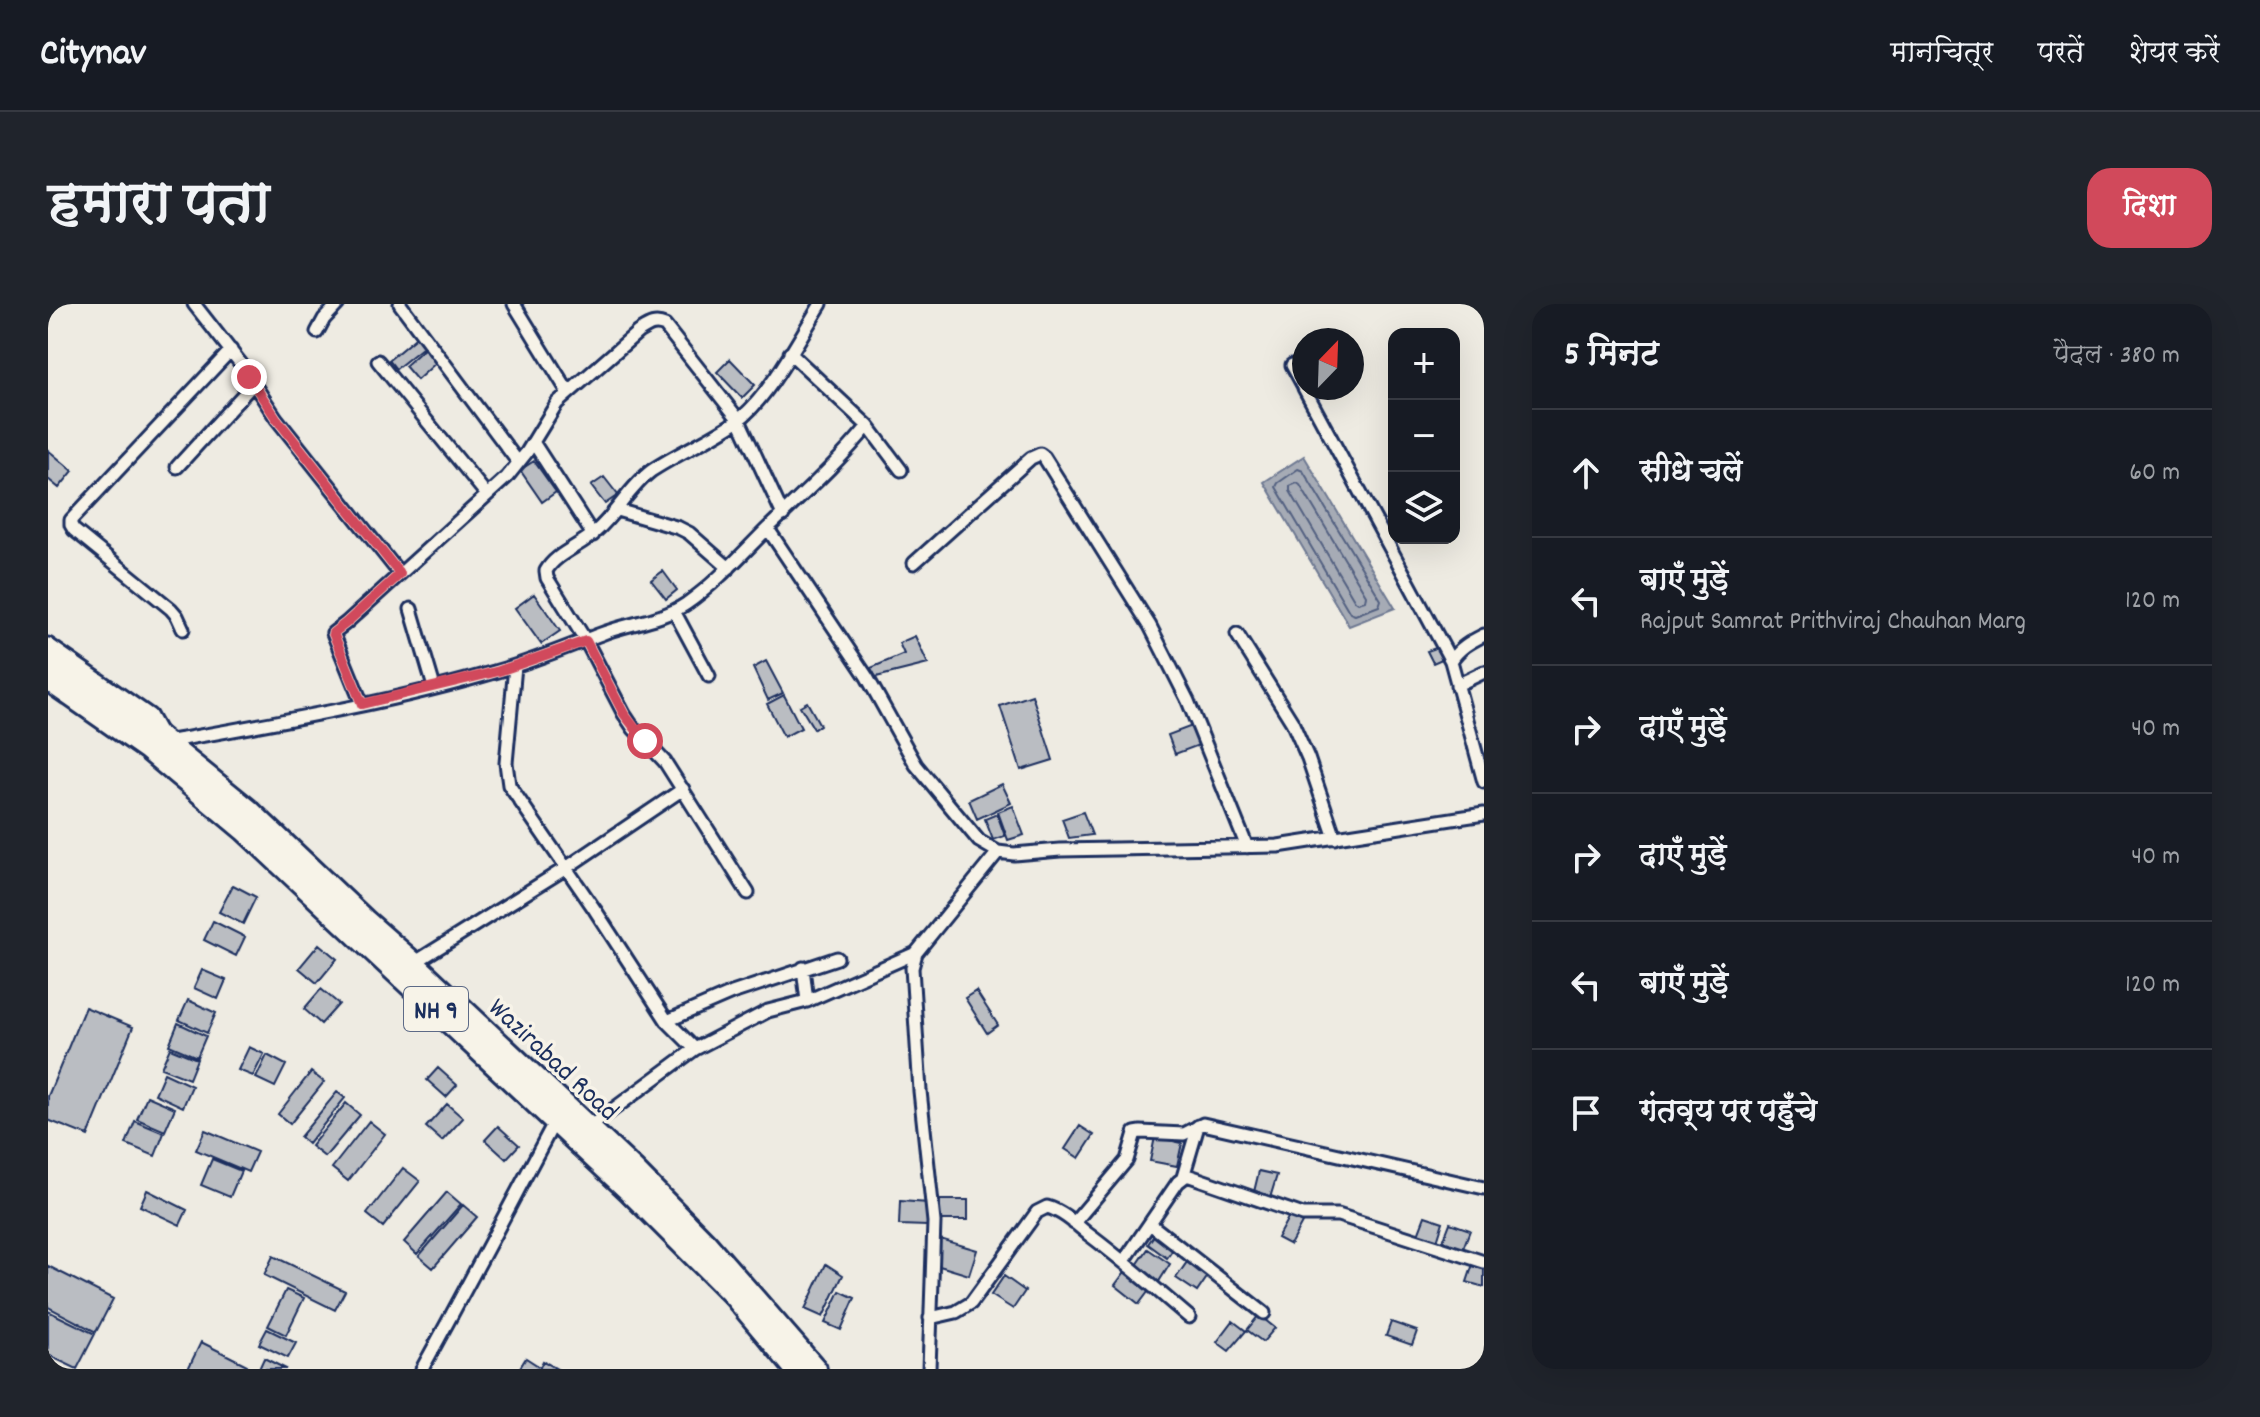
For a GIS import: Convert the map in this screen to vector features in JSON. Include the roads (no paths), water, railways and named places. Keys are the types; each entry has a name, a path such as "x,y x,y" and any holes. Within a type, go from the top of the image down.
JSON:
{"highway":[{"name":"Wazirabad Road","path":"48,659 92,688 244,830 559,1113 633,1169 707,1244 816,1369"},
{"name":"Wazirabad Road","path":"48,680 161,750 249,810 414,963 559,1113"},
{"name":"Wazirabad Road","path":"582,1133 733,1295 795,1369"}],"street":[{"path":"194,304 231,350 276,418 400,574"},
{"path":"317,332 338,304"},
{"path":"400,304 518,462"},
{"path":"514,304 568,392"},
{"path":"748,893 665,762 634,729 547,578 546,571 554,561 593,535 642,478 739,420 762,394 821,304"},
{"path":"362,704 333,633 507,477 551,411 568,392 649,325 658,323 665,326 739,420 783,515"},
{"path":"183,629 171,609 74,530 71,520 231,350"},
{"path":"790,353 868,426 901,470"},
{"path":"378,361 487,495"},
{"path":"177,467 254,383"},
{"path":"1310,400 1451,661 1484,782"},
{"path":"48,644 150,715 161,750 515,666 687,604 729,568 839,460 868,426"},
{"path":"533,442 593,535"},
{"path":"914,563 1031,458 1040,454 1044,457 1150,626 1188,701 1247,847"},
{"path":"617,510 689,533 729,568"},
{"path":"768,529 859,665 916,765 979,841 998,852 1278,846 1484,814"},
{"path":"411,609 434,687"},
{"path":"674,611 709,676"},
{"path":"1237,634 1295,730 1308,758 1335,838"},
{"path":"1451,661 1457,652 1484,635"},
{"path":"515,666 507,776 515,795 667,1021 695,1049"},
{"path":"1457,685 1484,672"},
{"path":"414,963 566,868 683,789"},
{"path":"929,1369 934,1222 920,1091 912,968 916,953 998,852"},
{"path":"582,1133 695,1049 768,1011 807,1001 916,953"},
{"path":"667,1021 732,993 837,958"},
{"path":"803,968 807,1001"},
{"path":"422,1369 559,1113"},
{"path":"1074,1223 1127,1160 1135,1133 1184,1134 1205,1124 1484,1188"},
{"path":"1124,1261 1183,1177 1198,1126"},
{"path":"1183,1177 1187,1175 1303,1215 1338,1215 1484,1262"},
{"path":"930,1318 956,1312 971,1303 1042,1208 1051,1208 1074,1223 1189,1317"},
{"path":"1150,1224 1264,1313"}],"water":[{"path":"1304,456 1395,608 1349,626 1264,482"}]}
